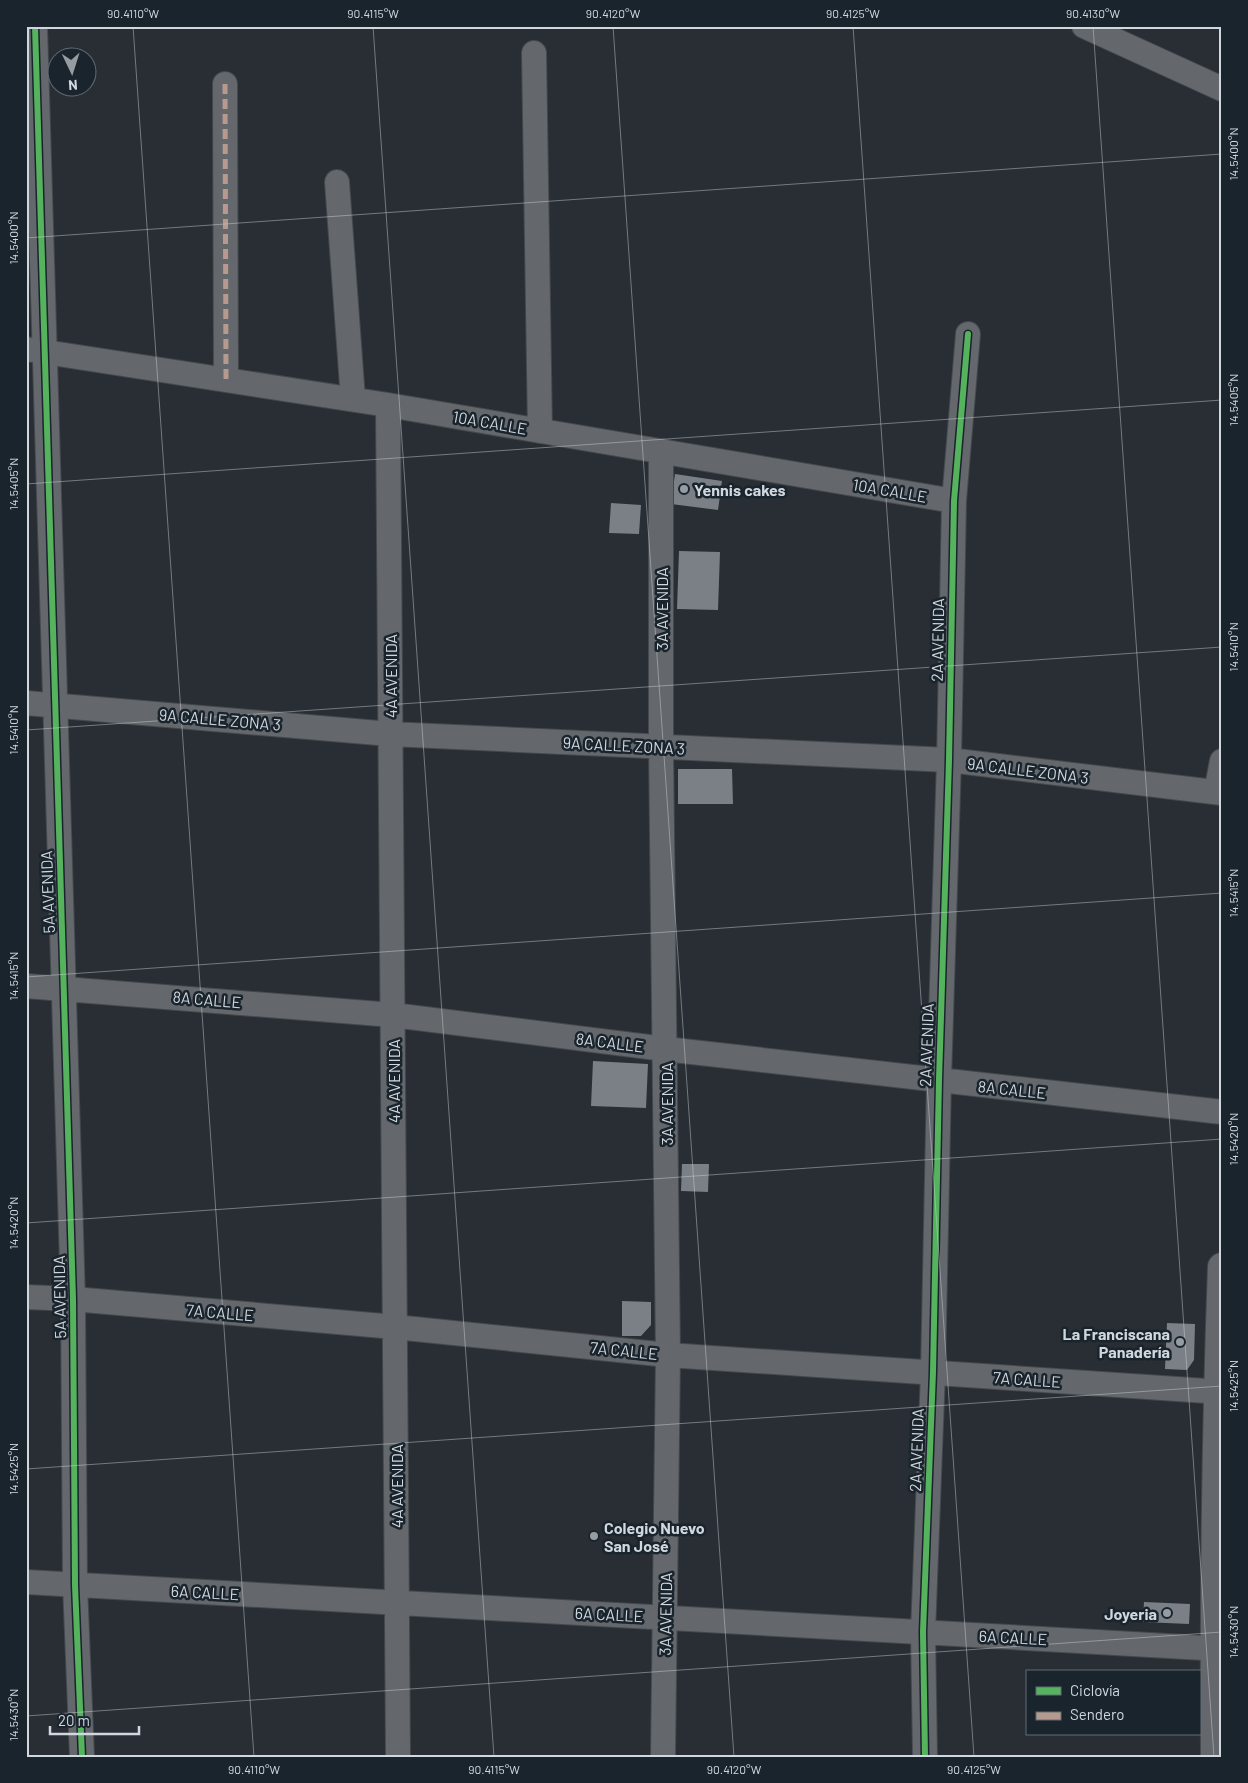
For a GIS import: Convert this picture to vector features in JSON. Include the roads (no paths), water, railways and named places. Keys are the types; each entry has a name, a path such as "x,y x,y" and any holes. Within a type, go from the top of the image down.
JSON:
{"street":[{"path":"1084,26 1222,89"},
{"name":"5A AVENIDA","path":"32,33 36,351 55,705 73,1299 75,1584 82,1757"},
{"path":"534,53 540,431"},
{"path":"225,84 226,380"},
{"path":"337,182 353,400"},
{"name":"2A AVENIDA","path":"925,1757 923,1632 933,1372 954,501 968,334"},
{"name":"10A CALLE","path":"36,351 388,405 954,501"},
{"name":"4A AVENIDA","path":"388,405 398,1757"},
{"name":"3A AVENIDA","path":"661,451 661,747 668,1355 664,1757"},
{"name":"9A CALLE ZONA 3","path":"26,703 390,734 949,760 1219,793"},
{"path":"1219,793 1222,762"},
{"name":"8A CALLE","path":"26,986 392,1014 665,1049 1222,1112"},
{"path":"1215,1757 1222,1267"},
{"name":"7A CALLE","path":"26,1297 73,1299 395,1327 668,1355 1220,1392"},
{"name":"6A CALLE","path":"26,1582 1218,1648"}],"place":[{"name":"Yennis cakes","path":"684,489"},
{"name":"La Franciscana Panadería","path":"1180,1342"},
{"name":"Colegio Nuevo San José","path":"594,1536"},
{"name":"Joyeria","path":"1167,1613"}]}
